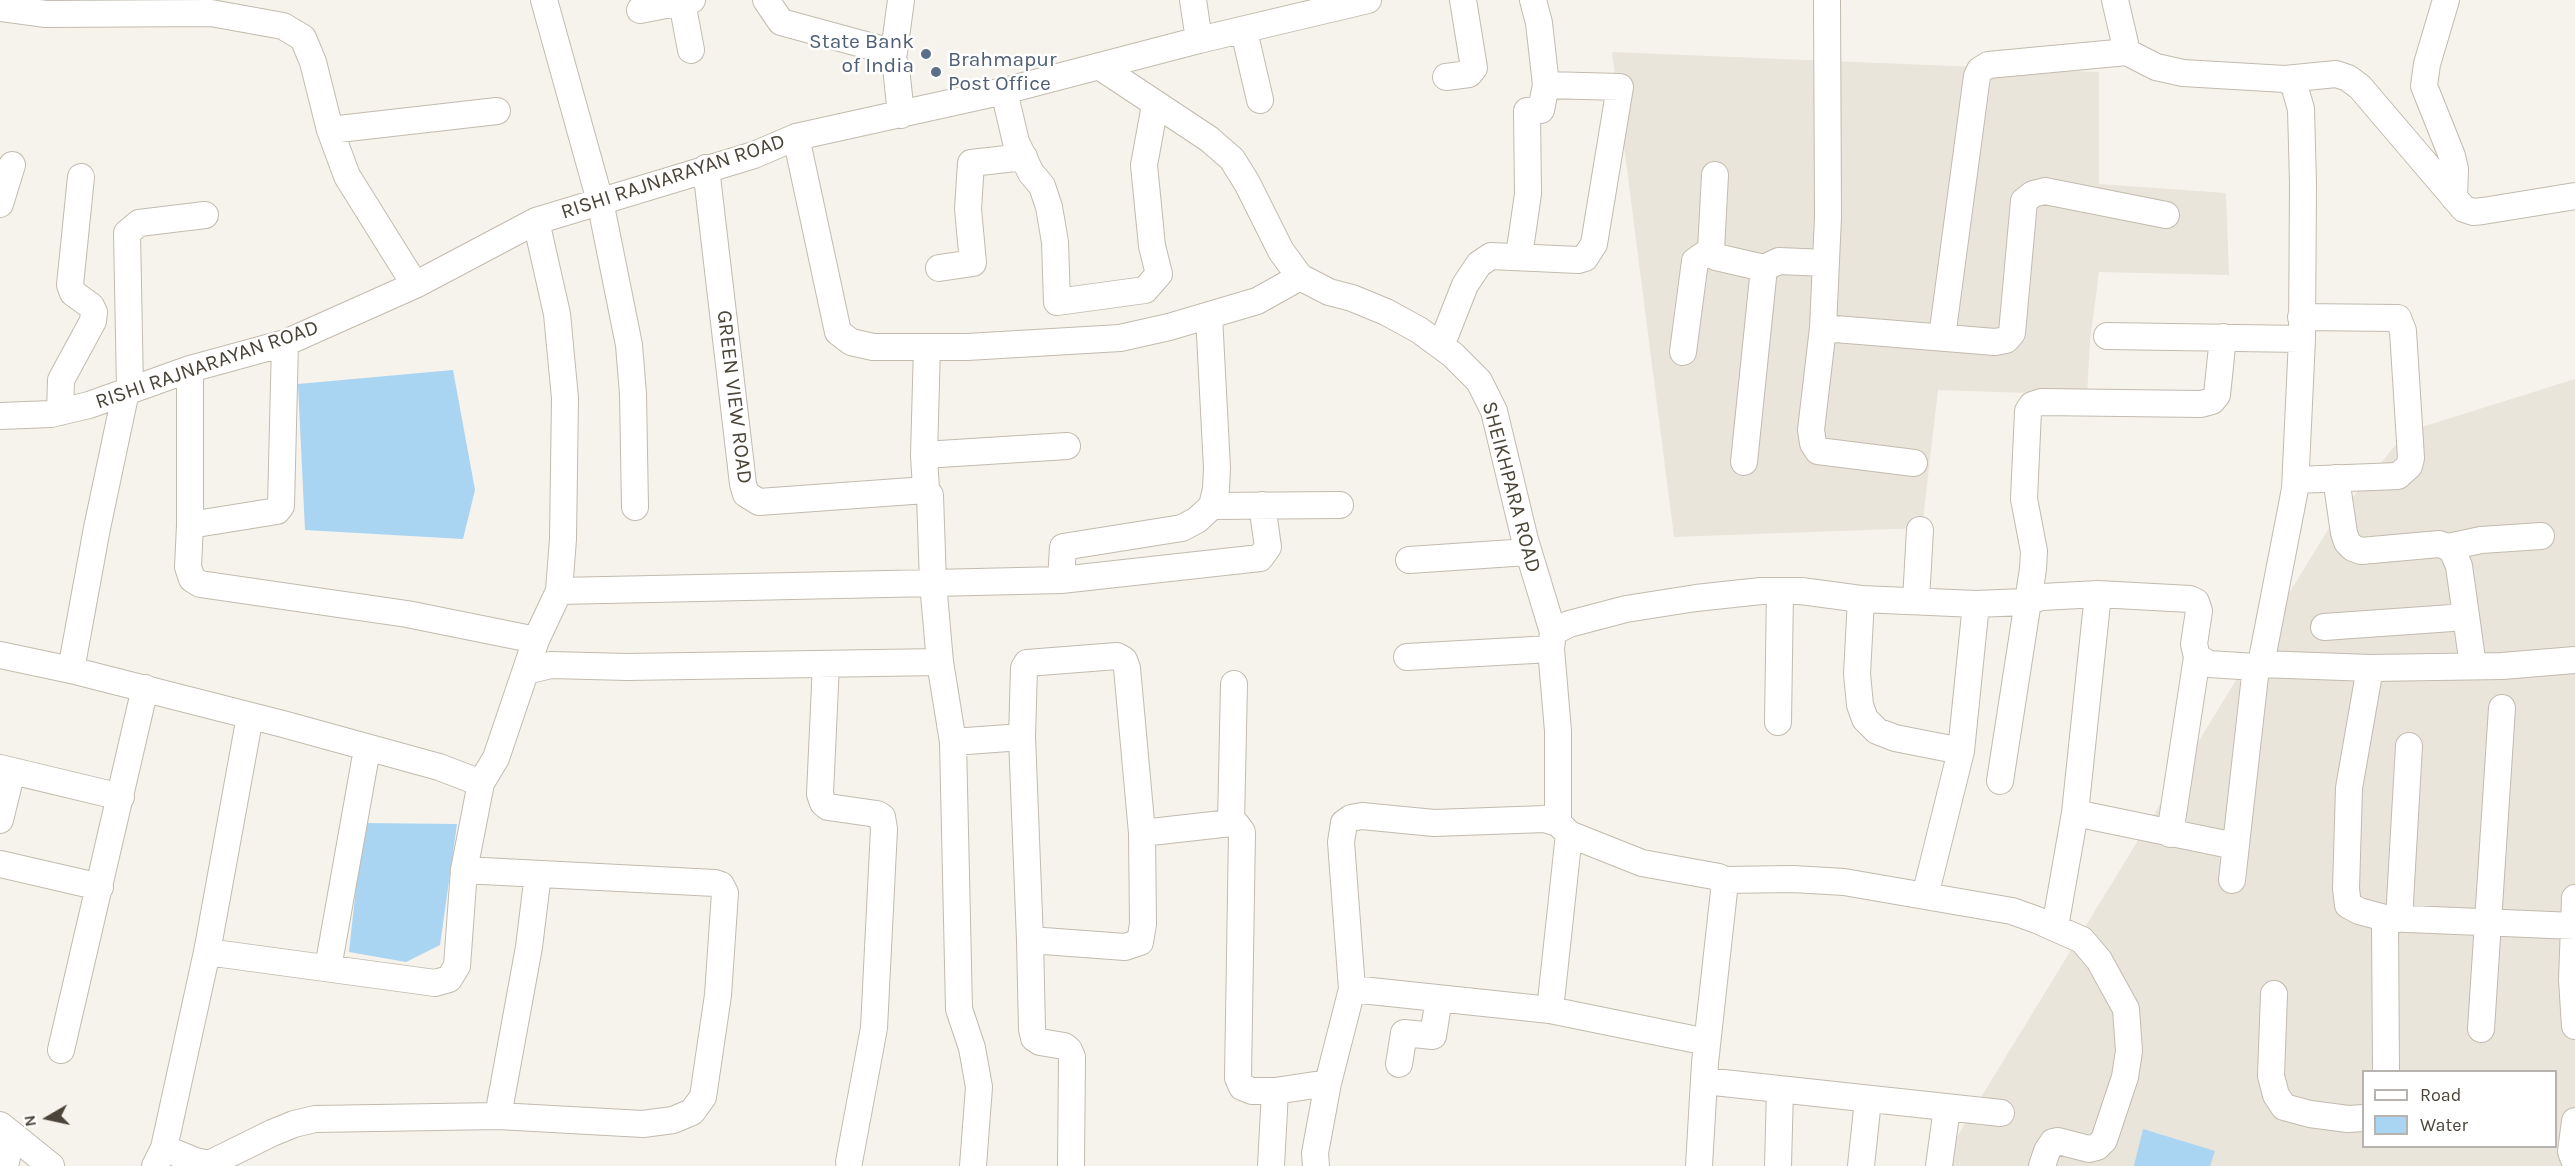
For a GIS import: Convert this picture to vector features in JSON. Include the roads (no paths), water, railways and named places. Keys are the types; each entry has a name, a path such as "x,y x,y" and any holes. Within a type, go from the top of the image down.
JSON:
{"street":[{"path":"544,0 600,201 629,345 633,394 635,507"},
{"path":"766,0 781,22 884,50 893,58"},
{"path":"901,0 893,58 901,115"},
{"path":"1193,0 1199,40"},
{"path":"1446,77 1469,74 1474,68 1463,0"},
{"path":"1519,256 1528,194 1527,111 1541,110 1546,85 1539,23 1533,0"},
{"path":"1827,0 1826,263 1823,328 1811,430 1813,442 1818,451 1914,463"},
{"path":"2115,0 2127,52"},
{"path":"2446,0 2427,64 2424,86 2452,156 2455,168 2454,198"},
{"path":"640,10 687,1 691,50"},
{"name":"RISHI RAJNARAYAN ROAD","path":"0,416 60,412 88,405 190,369 285,343 415,285 536,221 754,155 796,137 1004,91 1199,40 1244,31 1299,9 1356,2"},
{"path":"0,8 46,14 212,6 283,26 303,38 313,62 330,130 347,176 415,285"},
{"path":"1244,31 1260,100"},
{"path":"1942,338 1977,76 1980,70 1988,65 2127,52 2156,67 2183,73 2285,79 2336,74 2348,78 2360,87 2464,209 2474,212 2575,196"},
{"name":"SHEIKHPARA ROAD","path":"1099,66 1209,139 1232,159 1247,183 1281,251 1300,277 1329,292 1352,298 1386,312 1441,346 1479,381 1494,411 1552,640 1563,829 1550,1010"},
{"path":"2232,880 2259,665 2287,540 2296,480 2303,183 2301,109 2294,85 2285,79"},
{"path":"1441,346 1465,285 1479,264 1491,256 1578,260 1589,254 1594,244 1620,87 1546,85"},
{"path":"1004,91 1016,142 1042,186 1049,207 1055,242 1057,302 1145,290 1159,274 1152,246 1144,165 1155,105"},
{"path":"330,130 497,111"},
{"path":"796,137 838,332 851,342 873,347 927,347 1120,338 1209,316 1257,301 1300,277"},
{"path":"939,268 973,262 968,209 971,162 1023,157"},
{"path":"0,204 12,165"},
{"name":"GREEN VIEW ROAD","path":"706,168 743,484 747,494 759,502 926,490"},
{"path":"1715,174 1711,250 1716,257 1764,268 1779,261 1826,263"},
{"path":"60,412 61,380 93,321 94,312 91,306 73,293 70,285 81,177"},
{"path":"1823,328 1995,342 2006,340 2012,333 2024,201 2033,194 2045,191 2166,215"},
{"path":"71,670 97,528 128,390 127,233 139,223 205,214"},
{"path":"207,952 435,983 449,979 457,966 464,870 481,783 496,758 536,640 559,591 563,539 565,398 557,314 536,221"},
{"path":"1683,352 1695,261 1711,250"},
{"path":"1743,462 1764,268"},
{"path":"1061,580 1063,547 1182,528 1197,520 1212,506 1217,468 1209,316"},
{"path":"2107,336 2223,338 2398,318 2402,324 2409,466 2398,476 2296,480"},
{"path":"2000,781 2029,600 2034,551 2024,499 2028,411 2032,405 2041,402 2201,404 2212,401 2217,395 2223,338"},
{"path":"190,525 277,512 281,506 285,343"},
{"path":"927,347 924,455 926,490 930,495 933,583 940,662 953,742 959,1009 972,1048 979,1087 973,1166"},
{"path":"190,369 188,567 192,579 200,584 407,614 536,640"},
{"path":"924,455 1067,446"},
{"path":"2336,478 2344,533 2347,542 2353,548 2361,551 2439,544 2454,552 2459,566 2474,666"},
{"path":"1212,506 1340,506"},
{"path":"559,591 1061,580 1260,558 1268,547 1262,506"},
{"path":"1916,600 1920,530"},
{"path":"2448,547 2506,537 2541,536"},
{"path":"1409,560 1528,552"},
{"path":"1407,657 1552,640 1569,624 1626,609 1761,591 1801,591 1861,599 1976,604 2098,594 2190,599 2196,602 2199,611 2194,644 2197,657 2170,834"},
{"path":"1778,722 1780,591"},
{"path":"2055,927 2075,813 2098,594"},
{"path":"1861,599 1857,674 1860,705 1865,719 1876,731 1895,738 1961,752"},
{"path":"1925,896 1961,752 1976,604"},
{"path":"2324,627 2466,617"},
{"path":"0,655 146,688 439,767 481,783"},
{"path":"1030,940 1125,947 1140,942 1143,924 1142,833 1127,668 1124,660 1117,656 1027,663 1024,668 1022,737 1032,1029 1034,1038 1040,1042 1064,1046 1072,1057 1071,1166"},
{"path":"2197,657 2209,664 2370,668 2502,666 2575,660"},
{"path":"526,671 551,665 627,667 940,662"},
{"path":"826,664 820,794 823,803 828,807 877,814 882,817 884,829 874,1028 849,1162"},
{"path":"2370,668 2349,788 2346,897 2348,905 2392,918 2574,926"},
{"path":"1231,823 1234,684"},
{"path":"61,1050 146,688"},
{"path":"2481,1029 2502,708"},
{"path":"250,716 207,952 159,1157 209,1164 272,1133 315,1119 498,1116 643,1124 673,1120 692,1112 703,1097 718,995 725,893 721,885 464,870"},
{"path":"953,742 1022,737"},
{"path":"2386,1070 2392,918 2409,746"},
{"path":"328,968 367,749"},
{"path":"0,820 6,769 121,797"},
{"path":"2075,813 2235,846"},
{"path":"1316,1166 1315,1153 1328,1083 1352,989 1341,842 1344,823 1351,818 1362,816 1434,823 1517,818 1545,819 1642,863 1714,874 1723,880 1793,879 1844,882 2012,911 2082,940 2112,980 2126,1009 2129,1051 2124,1077 2104,1140 2097,1147 2089,1149 2054,1142 2047,1151 2042,1166"},
{"path":"1142,833 1231,823 1236,824 1242,832 1238,1078 1242,1087 1252,1091 1275,1091 1328,1083"},
{"path":"0,864 100,886"},
{"path":"498,1116 530,947 538,874"},
{"path":"1699,1166 1707,1042 1724,891 1723,880"},
{"path":"2575,898 2572,980 2575,1026"},
{"path":"1352,989 1550,1010 1707,1042"},
{"path":"2274,993 2271,1076 2276,1095 2284,1107 2310,1114 2348,1119 2362,1118"},
{"path":"1399,1064 1404,1033 1433,1036 1439,998"},
{"path":"1705,1081 2001,1113"},
{"path":"1778,1166 1780,1089"},
{"path":"1271,1166 1275,1091"},
{"path":"1861,1166 1869,1100"},
{"path":"1939,1166 1947,1108"},
{"path":"2575,1120 2571,1152 2575,1162"},
{"path":"5,1166 6,1130"},
{"path":"6,1130 51,1166"}],"water":[{"path":"453,370 475,490 463,539 305,530 298,384"},
{"path":"363,823 457,824 440,945 406,962 349,952"},
{"path":"2143,1129 2215,1151 2210,1166 2134,1166"}],"place":[{"name":"State Bank of India","path":"926,54"},
{"name":"Brahmapur Post Office","path":"936,72"}]}
